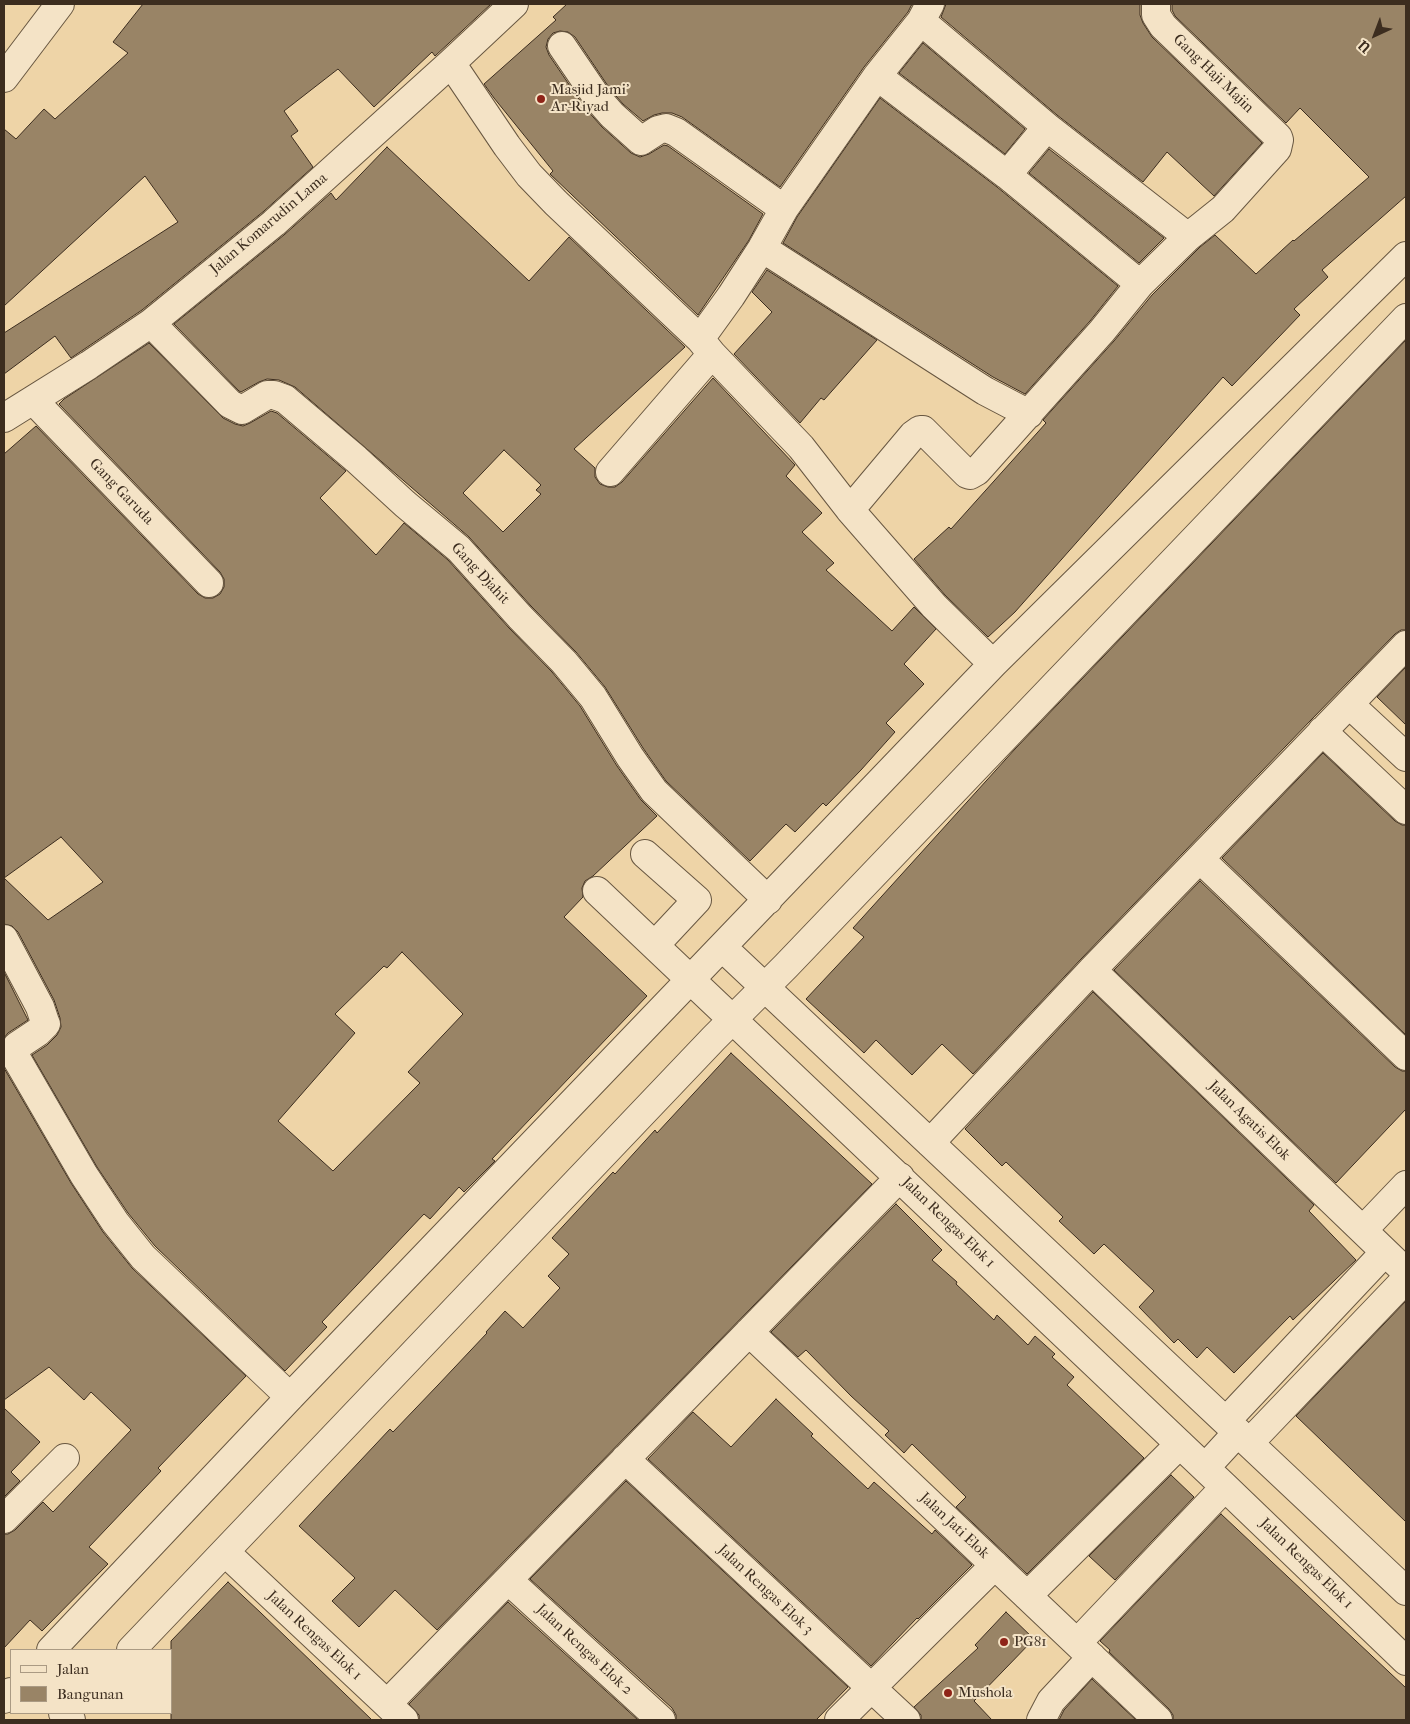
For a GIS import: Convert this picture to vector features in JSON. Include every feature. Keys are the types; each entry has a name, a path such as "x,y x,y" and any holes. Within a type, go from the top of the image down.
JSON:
{"street":[{"path":"4,78 60,4"},
{"name":"Jalan Komarudin Lama","path":"4,418 89,365 151,323 274,224 513,4"},
{"name":"Gang Haji Majin","path":"1156,4 1156,15 1163,26 1273,132 1279,140 1274,154 1222,209 1188,238"},
{"path":"610,472 706,347 731,296 762,248 784,209 877,76 925,12 1047,128 1188,238 1140,284 1029,414 977,471 970,475 967,474 923,430 917,431 850,510"},
{"path":"562,46 598,99 612,115 641,141 658,130 666,128 676,132 784,209"},
{"path":"451,63 529,175 706,347 801,447 850,510 934,606 993,664"},
{"path":"877,76 1007,175 1140,284"},
{"path":"1007,175 1047,128"},
{"path":"762,248 985,391 1029,414"},
{"path":"52,1649 290,1396 993,664 1406,256"},
{"path":"132,1649 714,1038 765,988 1406,318"},
{"name":"Gang Djahit","path":"151,323 230,404 242,410 267,395 274,395 285,399 459,549 520,617 564,662 592,697 654,791 768,900"},
{"name":"Gang Garuda","path":"33,400 209,583"},
{"path":"930,1143 1092,970 1406,645"},
{"path":"1349,704 1406,757"},
{"path":"1322,732 1406,810"},
{"path":"645,854 697,900 655,945"},
{"path":"1200,859 1406,1056"},
{"name":"Jalan Rengas Elok 1","path":"597,891 734,1019 1406,1661"},
{"path":"4,939 46,1022 38,1032 20,1043 15,1049 15,1056 84,1175 115,1222 142,1258 290,1396"},
{"path":"722,947 1406,1591"},
{"name":"Jalan Agatis Elok","path":"1092,970 1406,1272"},
{"path":"395,1712 508,1580 900,1177"},
{"path":"1363,1230 1406,1185"},
{"path":"1205,1468 1238,1432 1385,1252"},
{"path":"1238,1432 1406,1279"},
{"name":"Jalan Jati Elok","path":"749,1332 1158,1720"},
{"path":"1028,1596 1180,1444"},
{"path":"4,1519 65,1458"},
{"name":"Jalan Rengas Elok 3","path":"625,1459 906,1720"},
{"path":"1042,1720 1088,1654 1225,1487"},
{"name":"Jalan Rengas Elok 1","path":"225,1552 395,1712"},
{"path":"839,1720 995,1565"},
{"name":"Jalan Rengas Elok 2","path":"508,1580 660,1720"}],"building":[{"path":"143,4 491,4 435,56 432,52 374,107 338,69 284,111 298,131 291,136 313,167 264,211 142,310 80,352 71,358 55,336 4,374 4,333 178,222 145,176 4,306 4,129 16,139 44,109 55,119 128,53 113,42"},
{"path":"567,4 912,4 908,12 864,67 780,187 682,117 672,113 662,113 643,121 623,104 610,89 575,37 568,32 560,31 553,33 548,39 546,47 549,55 585,108 602,127 631,153 640,157 664,145 668,146 763,214 749,240 698,315 550,174 553,171 484,84 556,20 553,17"},
{"path":"946,4 1140,4 1140,15 1152,37 1262,143 1214,196 1167,152 1143,182 1057,115 941,17"},
{"path":"1172,4 1406,4 1406,196 1322,270 1328,277 1294,309 1300,315 1232,386 1223,377 1015,612 988,637 945,595 914,559 949,527 951,529 1046,423 1043,420 1114,341 1152,295 1200,247 1215,235 1256,274 1293,240 1369,177 1300,108 1286,123 1175,16"},
{"path":"923,43 1025,129 1005,154 899,73"},
{"path":"880,98 997,187 1118,286 1090,321 1025,394 993,377 783,243 797,217"},
{"path":"387,147 529,281 569,237 685,347 574,449 595,468 595,477 600,484 615,487 622,482 713,378 795,465 786,476 822,513 802,532 834,563 826,570 892,631 914,607 936,629 904,664 924,684 886,723 895,732 826,806 823,803 795,832 786,824 750,861 666,781 605,687 576,652 531,606 469,537 295,387 279,380 267,379 241,392 239,391 174,324 284,235 331,193 336,200","holes":["504,450 541,485 536,490 541,494 503,532 463,493"]},
{"path":"1049,149 1164,238 1139,263 1029,173"},
{"path":"767,270 877,340 824,400 821,398 800,423 734,354 772,312 752,292"},
{"path":"1406,340 1406,630 1401,630 1395,634 1311,720 973,1074 942,1044 912,1075 876,1040 864,1053 806,999 864,937 853,928 1015,749"},
{"path":"149,343 223,418 243,426 271,411 277,413 346,471 320,498 376,555 404,523 448,560 509,628 552,672 580,706 617,766 641,800 657,816 593,876 585,881 582,888 583,897 564,917 647,996 492,1159 495,1161 464,1192 459,1187 430,1219 424,1214 322,1322 327,1327 285,1371 155,1246 128,1213 97,1167 32,1055 47,1045 57,1035 61,1027 54,1000 18,932 12,926 4,924 4,878 4,454 36,426 198,594 205,598 213,598 220,594 224,587 224,579 220,572 59,404","holes":["61,837 103,882 48,920 4,878","402,952 463,1014 408,1072 420,1083 333,1171 278,1121 355,1033 335,1014 384,966 387,968"]},
{"path":"1406,667 1406,725 1377,697"},
{"path":"1323,753 1395,821 1406,825 1406,1035 1222,858"},
{"path":"1200,881 1395,1067 1406,1071 1406,1109 1336,1183 1114,970"},
{"path":"4,972 28,1020 8,1033 4,1038"},
{"path":"1093,992 1314,1205 1309,1211 1356,1260 1293,1320 1290,1316 1234,1373 1207,1347 1197,1358 1178,1339 1174,1343 1139,1307 1154,1291 1104,1244 1094,1254 1059,1221 1063,1217 1006,1162 1002,1166 965,1129"},
{"path":"731,1053 872,1184 437,1630 395,1590 359,1627 332,1601 355,1578 299,1526 390,1429 393,1432 487,1333 505,1311 523,1328 560,1288 548,1276 569,1254 552,1238 655,1130 657,1133"},
{"path":"4,1068 71,1183 103,1232 132,1268 246,1376 158,1468 161,1471 89,1547 108,1564 42,1631 30,1620 4,1648 4,1534 15,1530 43,1502 53,1512 131,1430 91,1392 84,1400 49,1367 4,1400"},
{"path":"896,1204 942,1250 932,1260 957,1282 956,1284 994,1320 997,1315 1028,1345 1035,1336 1055,1354 1052,1357 1074,1377 1067,1385 1144,1458 1027,1574 956,1507 966,1497 912,1444 904,1453 885,1435 889,1431 806,1350 798,1357 771,1332"},
{"path":"1406,1301 1406,1522 1296,1416"},
{"path":"776,1399 813,1434 811,1436 868,1489 874,1482 932,1534 935,1530 972,1565 871,1666 648,1459 693,1412 731,1447"},
{"path":"4,1408 40,1442 11,1472 20,1481 4,1497"},
{"path":"1171,1475 1194,1497 1115,1580 1089,1556"},
{"path":"626,1481 848,1687 816,1720 676,1720 676,1715 672,1708 530,1579"},
{"path":"1221,1514 1406,1688 1406,1720 1173,1720 1173,1715 1169,1709 1109,1652 1110,1650 1100,1641"},
{"path":"228,1582 372,1720 171,1720 171,1641"},
{"path":"508,1602 638,1720 419,1720 419,1715 409,1704"},
{"path":"1006,1612 1034,1639 974,1701 992,1720 921,1720 921,1715 914,1707 978,1648 975,1645"},
{"path":"1092,1679 1136,1720 1059,1720 1064,1710"}],"place":[{"name":"Masjid Jami' Ar-Riyad","path":"541,99"},
{"name":"PG81","path":"1004,1642"},
{"name":"Mushola","path":"948,1693"}]}
